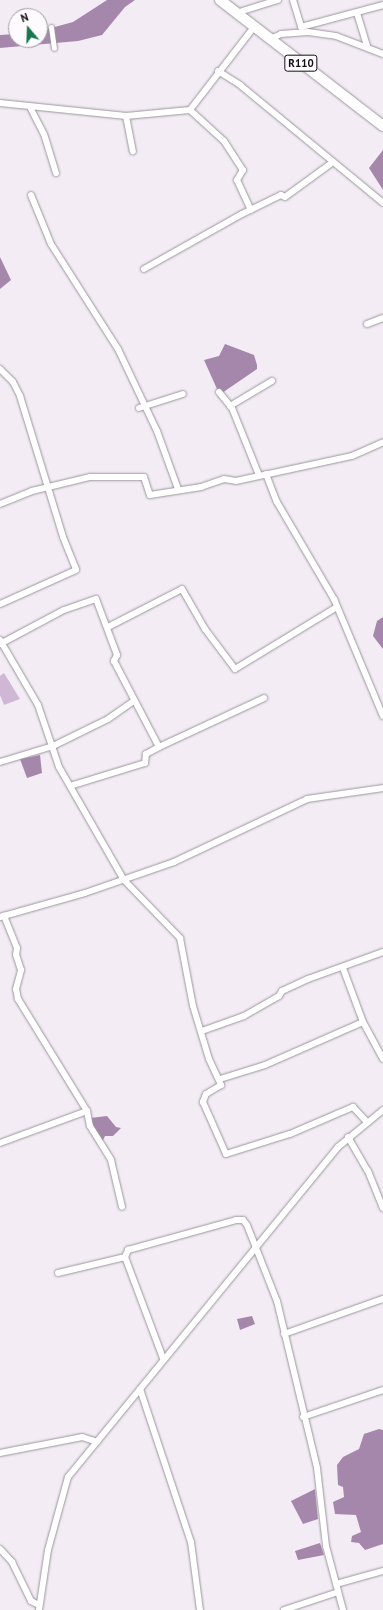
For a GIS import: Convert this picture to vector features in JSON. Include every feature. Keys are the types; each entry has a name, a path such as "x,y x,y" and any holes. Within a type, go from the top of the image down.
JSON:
{"main road":[{"name":"R110","path":"220,0 383,126"}],"street":[{"path":"236,13 278,0"},
{"path":"293,0 301,27 383,5"},
{"path":"357,12 367,45"},
{"path":"51,27 54,48"},
{"path":"190,110 218,71 254,27"},
{"path":"270,39 282,34 308,32 336,36 383,54"},
{"path":"218,71 240,85 383,203"},
{"path":"0,103 126,116 190,110 224,141 243,170 238,180 250,210"},
{"path":"30,107 44,134 56,173"},
{"path":"126,116 133,151"},
{"path":"144,269 250,210 282,195 285,197 333,162"},
{"path":"31,195 52,244 118,349 146,406 178,489"},
{"path":"367,324 383,318"},
{"path":"0,369 13,382 20,396 20,402 50,488 62,537 76,570 0,604"},
{"path":"230,406 272,381"},
{"path":"219,392 230,406 277,502 337,607 383,716"},
{"path":"139,408 183,394"},
{"path":"0,504 32,491 50,488 90,477 144,477 150,495 352,456 383,442"},
{"path":"108,627 182,589 205,629 235,669 337,607"},
{"path":"159,747 114,661 117,655 108,627 96,599 64,610 0,643 38,705 59,767 124,880 180,938 209,1059 220,1079 221,1085 206,1094 203,1102 226,1154 290,1134 353,1107 367,1122"},
{"path":"70,786 145,762 146,754 159,747 264,698"},
{"path":"0,762 53,746 108,719 134,701"},
{"path":"122,1207 112,1160 105,1145 97,1139 87,1111 18,999 16,989 21,970 16,955 17,948 2,916 124,880 222,842 306,799 383,788"},
{"path":"202,1031 244,1016 279,996 282,991 383,952"},
{"path":"343,968 363,1022 383,1059"},
{"path":"220,1079 272,1062 363,1022"},
{"path":"39,1608 48,1550 68,1478 164,1358 348,1137 383,1110"},
{"path":"0,1143 87,1111"},
{"path":"348,1137 368,1170 383,1208"},
{"path":"164,1358 125,1257 128,1250 239,1219 247,1225 272,1284 303,1417 317,1468 326,1546 343,1610"},
{"path":"58,1273 125,1257"},
{"path":"284,1334 383,1299"},
{"path":"140,1389 191,1542 200,1610"},
{"path":"303,1417 383,1390"},
{"path":"0,1453 82,1437 97,1442"},
{"path":"0,1549 12,1562 31,1601 39,1608"},
{"path":"336,1584 383,1571"},
{"path":"284,1610 338,1592"}],"shaded area":[{"path":"107,0 135,0 125,7 102,35 78,41 48,44 48,29 73,22"},
{"path":"8,34 8,47 0,48 0,35"},
{"path":"383,150 383,190 369,168"},
{"path":"0,257 11,280 0,289"},
{"path":"225,344 254,355 257,369 222,393 217,389 204,360 219,356"},
{"path":"383,617 383,649 373,636 377,621"},
{"path":"4,673 20,699 4,705 0,695 0,676"},
{"path":"40,755 42,773 27,778 20,759"},
{"path":"107,1116 116,1127 121,1128 113,1136 105,1136 102,1142 98,1139 90,1118"},
{"path":"252,1316 255,1324 240,1330 237,1319"},
{"path":"379,1429 383,1430 383,1544 365,1550 359,1543 351,1542 352,1536 361,1532 356,1515 335,1514 333,1502 344,1497 343,1487 338,1485 337,1465 343,1457 359,1449 364,1434"},
{"path":"315,1489 318,1519 303,1524 291,1501"},
{"path":"320,1543 324,1555 298,1560 295,1551"}]}
